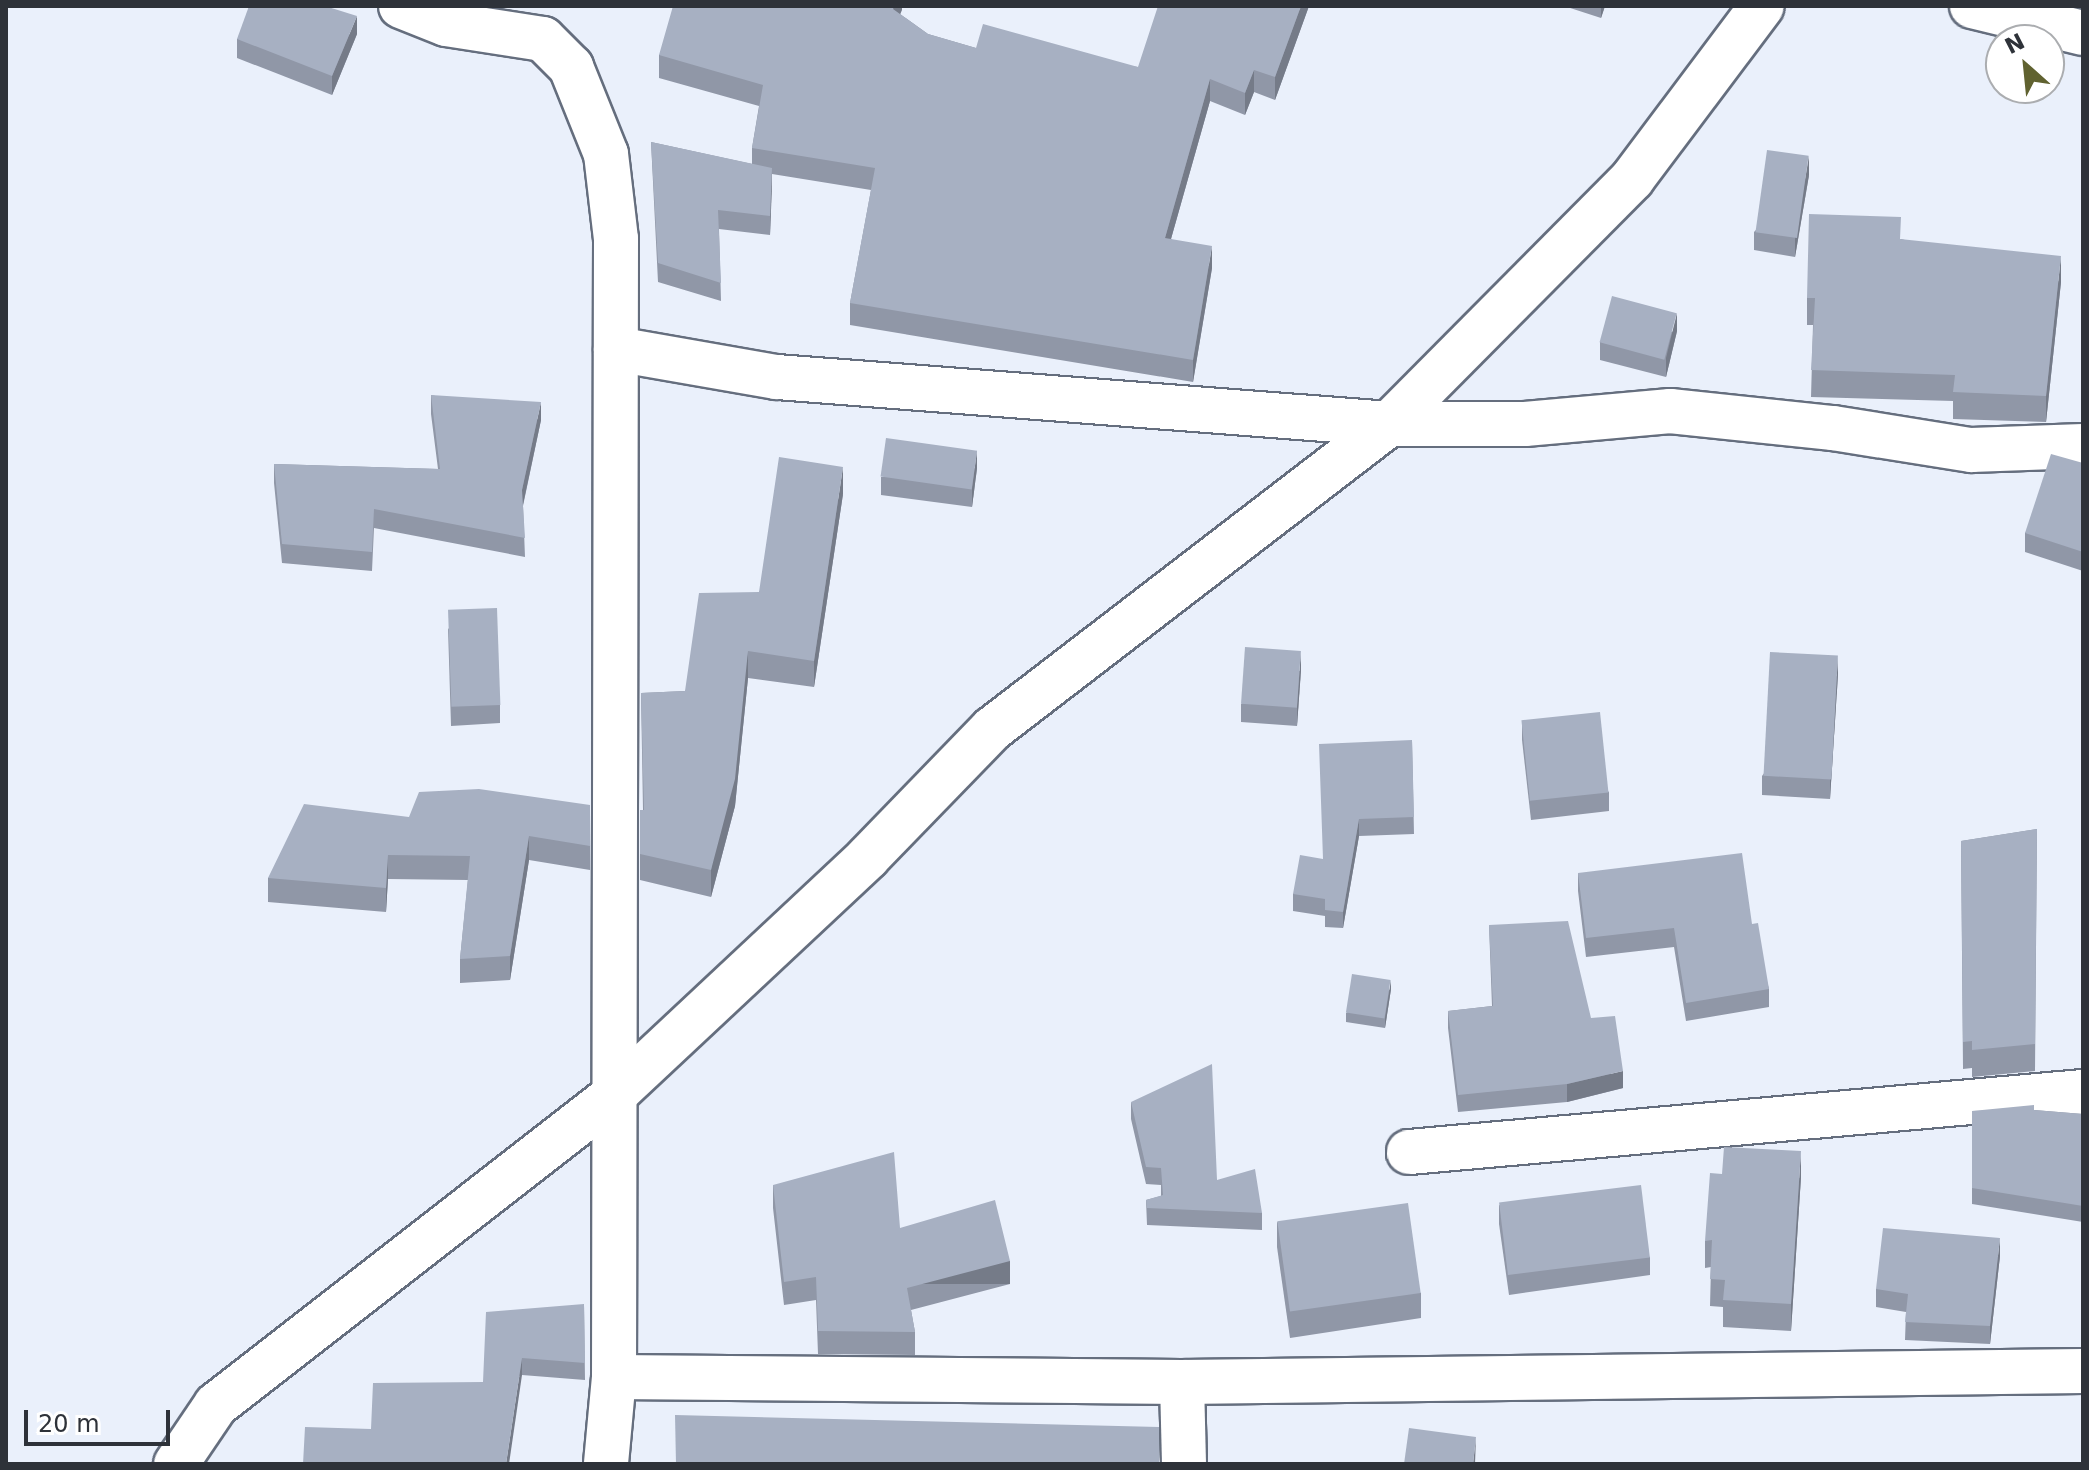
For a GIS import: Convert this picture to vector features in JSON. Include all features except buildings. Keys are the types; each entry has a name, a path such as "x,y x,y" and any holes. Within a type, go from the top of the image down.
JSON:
{"street":[{"path":"401,6 446,24 543,39 571,67 606,154 616,239 614,1377 606,1464"},
{"path":"176,1464 216,1405 613,1096 868,857 992,729 1389,424 1632,179 1762,6"},
{"path":"1972,6 2083,33"},
{"path":"616,349 777,377 1389,424 1525,424 1670,411 1833,428 1971,450 2083,446"},
{"path":"1409,1152 2083,1092"},
{"path":"614,1377 1182,1382 2083,1371"},
{"path":"614,1377 630,1464"},
{"path":"1182,1382 1184,1464"}]}
